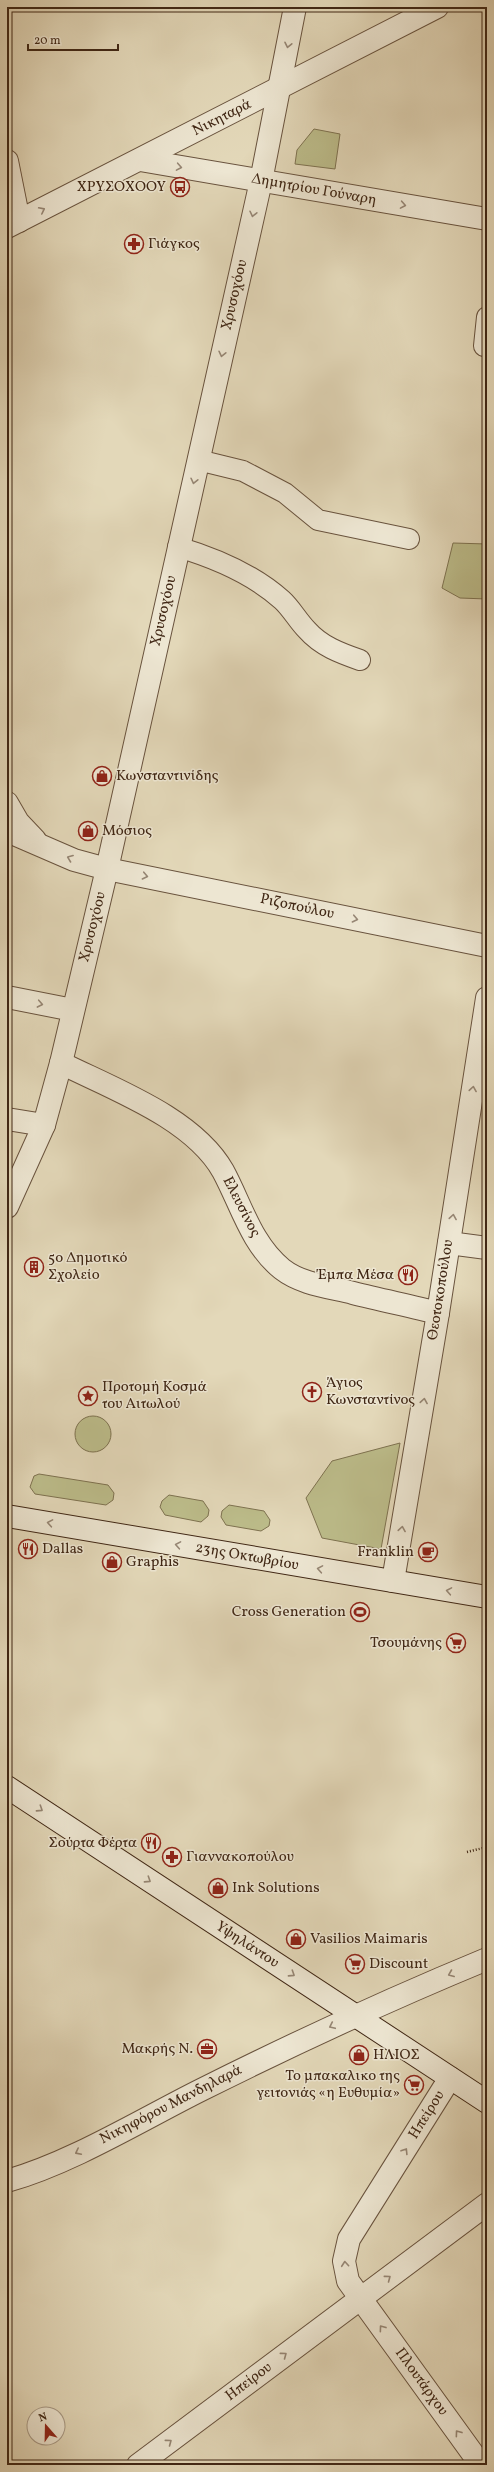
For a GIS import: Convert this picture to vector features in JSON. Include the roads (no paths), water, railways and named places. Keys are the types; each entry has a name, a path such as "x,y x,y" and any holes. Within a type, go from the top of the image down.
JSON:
{"street":[{"name":"Χρυσοχόου","path":"7,1207 44,1125 61,1063 72,1010 107,869 260,181 296,7"},
{"name":"Νικηταρά","path":"13,224 279,90 437,7"},
{"name":"Δημητρίου Γούναρη","path":"140,160 487,219"},
{"path":"7,161 13,224"},
{"path":"484,346 487,317"},
{"path":"198,460 243,471 284,493 318,520 409,539"},
{"path":"178,547 210,557 266,587 283,601 308,632 327,647 360,660"},
{"path":"7,803 18,822 42,847"},
{"name":"Ριζοπούλου","path":"7,831 74,860 107,869 487,946"},
{"path":"7,997 72,1010"},
{"name":"Θεοτοκοπούλου","path":"393,1582 438,1313 487,998"},
{"name":"Ελευσίνος","path":"61,1063 181,1126 205,1147 222,1170 250,1229 264,1251 282,1269 307,1282 438,1313"},
{"path":"7,1119 44,1125"},
{"path":"449,1243 487,1248"},
{"name":"23ης Οκτωβρίου","path":"7,1516 487,1597"},
{"name":"Υψηλάντου","path":"7,1787 487,2102"},
{"name":"Νικηφόρου Μανδηλαρά","path":"7,2181 68,2157 288,2046 355,2015 487,1959"},
{"name":"Ηπείρου","path":"360,2298 348,2281 344,2261 349,2239 450,2078"},
{"name":"Ηπείρου","path":"138,2465 487,2204"},
{"name":"Πλουτάρχου","path":"360,2298 481,2465"}],"place":[{"name":"ΧΡΥΣΟΧΟΟΥ","path":"180,187"},
{"name":"Γιάγκος","path":"134,244"},
{"name":"Κωνσταντινίδης","path":"102,776"},
{"name":"Μόσιος","path":"88,831"},
{"name":"5ο Δημοτικό Σχολείο","path":"34,1267"},
{"name":"Έμπα Μέσα","path":"408,1275"},
{"name":"Άγιος Κωνσταντίνος","path":"312,1392"},
{"name":"Προτομή Κοσμά του Αιτωλού","path":"88,1396"},
{"name":"Dallas","path":"28,1549"},
{"name":"Franklin","path":"428,1552"},
{"name":"Graphis","path":"112,1562"},
{"name":"Cross Generation","path":"360,1612"},
{"name":"Τσουμάνης","path":"456,1643"},
{"name":"Σούρτα Φέρτα","path":"151,1843"},
{"name":"Γιαννακοπούλου","path":"172,1857"},
{"name":"Ink Solutions","path":"218,1888"},
{"name":"Vasilios Maimaris","path":"296,1939"},
{"name":"Discount","path":"355,1964"},
{"name":"Μακρής Ν.","path":"207,2049"},
{"name":"ΗΛΙΟΣ","path":"359,2055"},
{"name":"Το μπακαλικο της γειτονιάς «η Ευθυμία»","path":"414,2085"}]}
